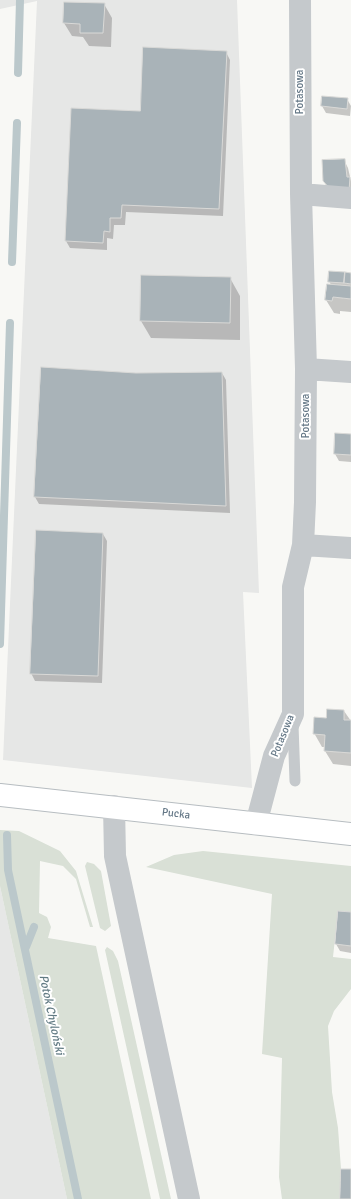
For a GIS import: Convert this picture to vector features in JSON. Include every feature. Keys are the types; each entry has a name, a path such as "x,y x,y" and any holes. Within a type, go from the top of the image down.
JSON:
{"street":[{"name":"Potasowa","path":"256,824 274,756 293,714 293,587 303,545 306,502 306,369 301,194 300,0"},
{"path":"301,194 351,198"},
{"path":"306,369 351,372"},
{"path":"303,545 351,548"},
{"name":"Pucka","path":"0,795 114,806 256,824 351,834"},
{"path":"114,806 115,856 189,1199"}],"lane":[{"path":"293,714 295,781"}],"shaded area":[{"path":"0,0 237,0 259,593 243,592 252,788 3,760 37,1 0,9"},
{"path":"0,830 19,831 60,851 76,871 93,927 90,927 76,879 63,866 40,861 39,913 47,917 51,927 48,938 96,946 151,1199 67,1199 0,886"},
{"path":"203,851 351,866 351,912 338,911 333,957 351,959 351,989 334,1011 328,1026 332,1092 338,1128 341,1169 340,1199 282,1199 279,1177 282,1058 262,1054 272,894 146,867 174,855"},
{"path":"87,862 94,864 101,871 111,926 105,931 100,928 85,866"},
{"path":"0,886 67,1199 0,1199"},
{"path":"107,947 113,951 118,961 171,1199 160,1199 105,950"}],"building":[{"path":"64,2 105,3 103,33 80,33 80,24 63,23"},
{"path":"143,47 227,51 219,209 122,205 121,218 110,218 110,232 104,231 103,243 65,241 71,108 140,111"},
{"path":"322,96 348,98 347,109 321,106"},
{"path":"345,159 347,177 350,177 349,191 331,190 323,181 322,160"},
{"path":"329,271 345,272 344,283 328,282"},
{"path":"345,272 351,273 351,284 344,283"},
{"path":"141,275 231,277 230,323 140,321"},
{"path":"327,284 351,286 351,299 333,297 332,301 325,300"},
{"path":"41,367 136,373 222,372 226,506 34,497"},
{"path":"335,433 351,434 351,455 334,454"},
{"path":"36,530 103,533 98,676 30,674"},
{"path":"327,709 344,710 344,720 351,720 351,753 324,751 325,735 313,734 314,717 326,718"},
{"path":"338,911 351,912 351,946 335,944"},
{"path":"341,1169 351,1169 351,1199 340,1199"}],"waterway":[{"name":"Potok Chyloński","path":"18,73 20,0"},
{"name":"Potok Chyloński","path":"12,262 17,123"},
{"name":"Potok Chyloński","path":"0,644 10,323"},
{"name":"Potok Chyloński","path":"7,835 8,870 78,1199"},
{"path":"26,947 34,927"}]}
